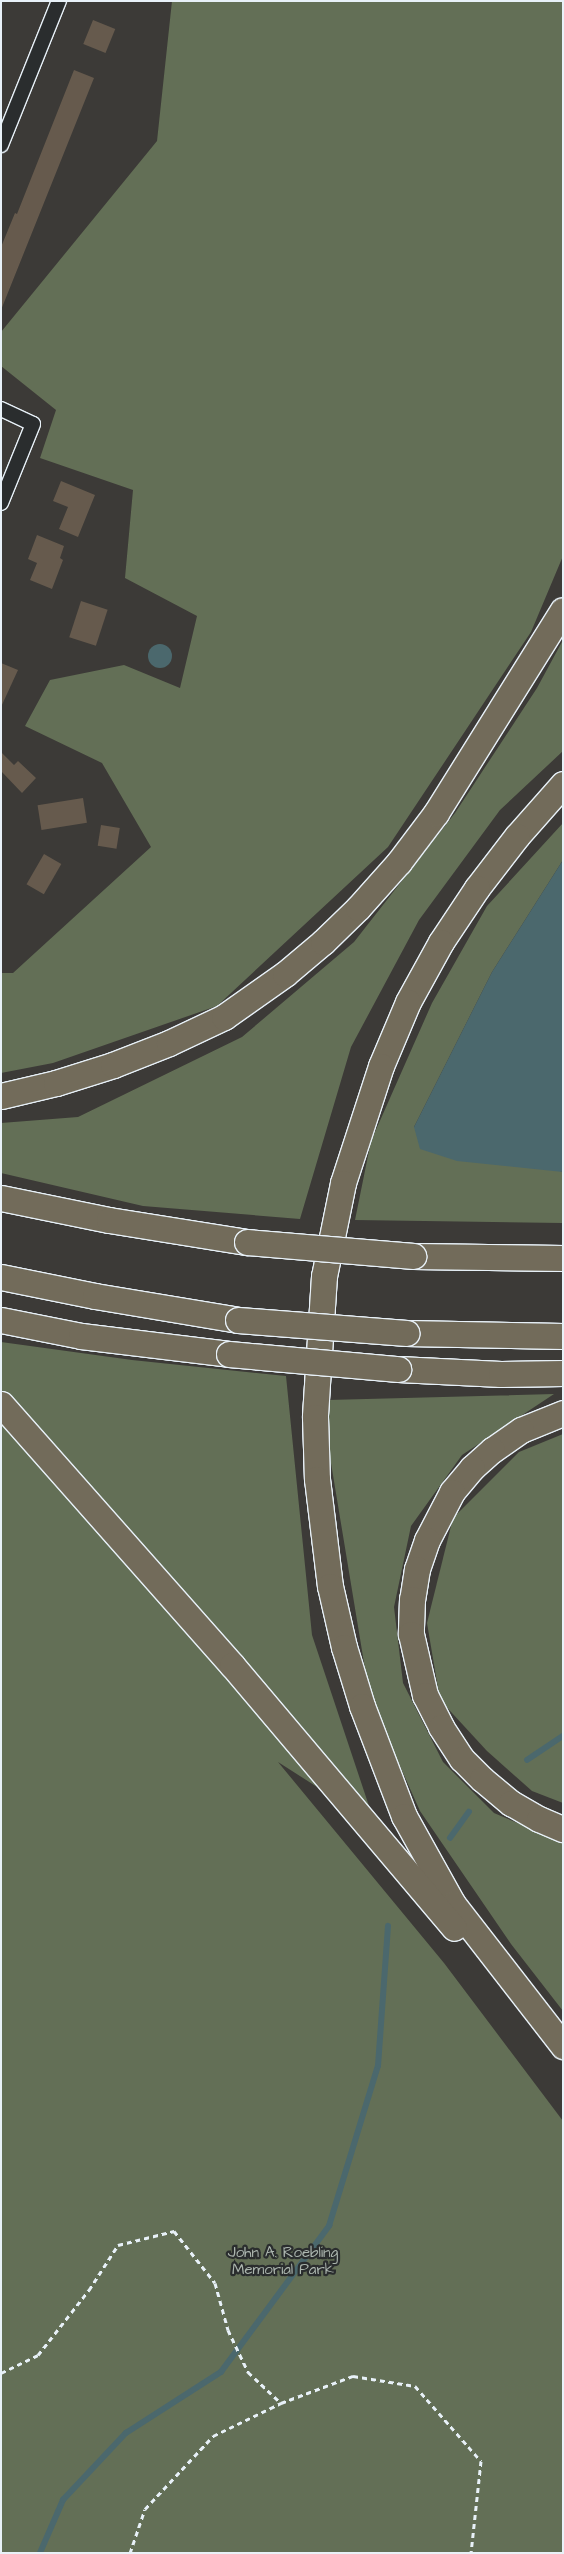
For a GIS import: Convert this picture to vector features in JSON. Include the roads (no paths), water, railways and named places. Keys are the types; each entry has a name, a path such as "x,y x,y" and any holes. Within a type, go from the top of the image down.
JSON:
{"highway":[{"path":"1,1096 56,1084 113,1065 169,1043 224,1017 246,1003 323,942 358,908 399,862 436,813 563,610"},
{"path":"563,784 516,836 477,888 441,942 408,1002 381,1066 343,1183 324,1276 315,1417 317,1479 330,1586 344,1647 362,1706 404,1816 454,1904 563,2047"},
{"path":"1,1198 109,1220 248,1242 413,1256 563,1258"},
{"path":"1,1277 95,1296 238,1320 406,1332 563,1336"},
{"path":"1,1320 81,1336 229,1354 398,1369 501,1374 563,1373"},
{"path":"1,1404 232,1666 450,1924 563,2047"},
{"path":"563,1413 520,1430 492,1450 452,1492 426,1540 417,1569 412,1599 411,1634 425,1695 441,1727 462,1759 482,1779 511,1803 563,1829"}],"street":[{"path":"1,145 59,1"},
{"path":"1,409 33,424 1,503"}],"water":[{"path":"160,644 169,647 172,656 169,665 160,668 151,665 148,656 151,647"},
{"path":"563,860 563,1172 457,1161 420,1149 414,1127 492,972"}],"waterway":[{"path":"527,1760 563,1736"},
{"path":"450,1838 469,1812"},
{"path":"40,2553 63,2500 126,2433 221,2372 329,2226 378,2066 388,1926"}],"park label":[{"name":"John A. Roebling Memorial Park","path":"283,2260"}]}
